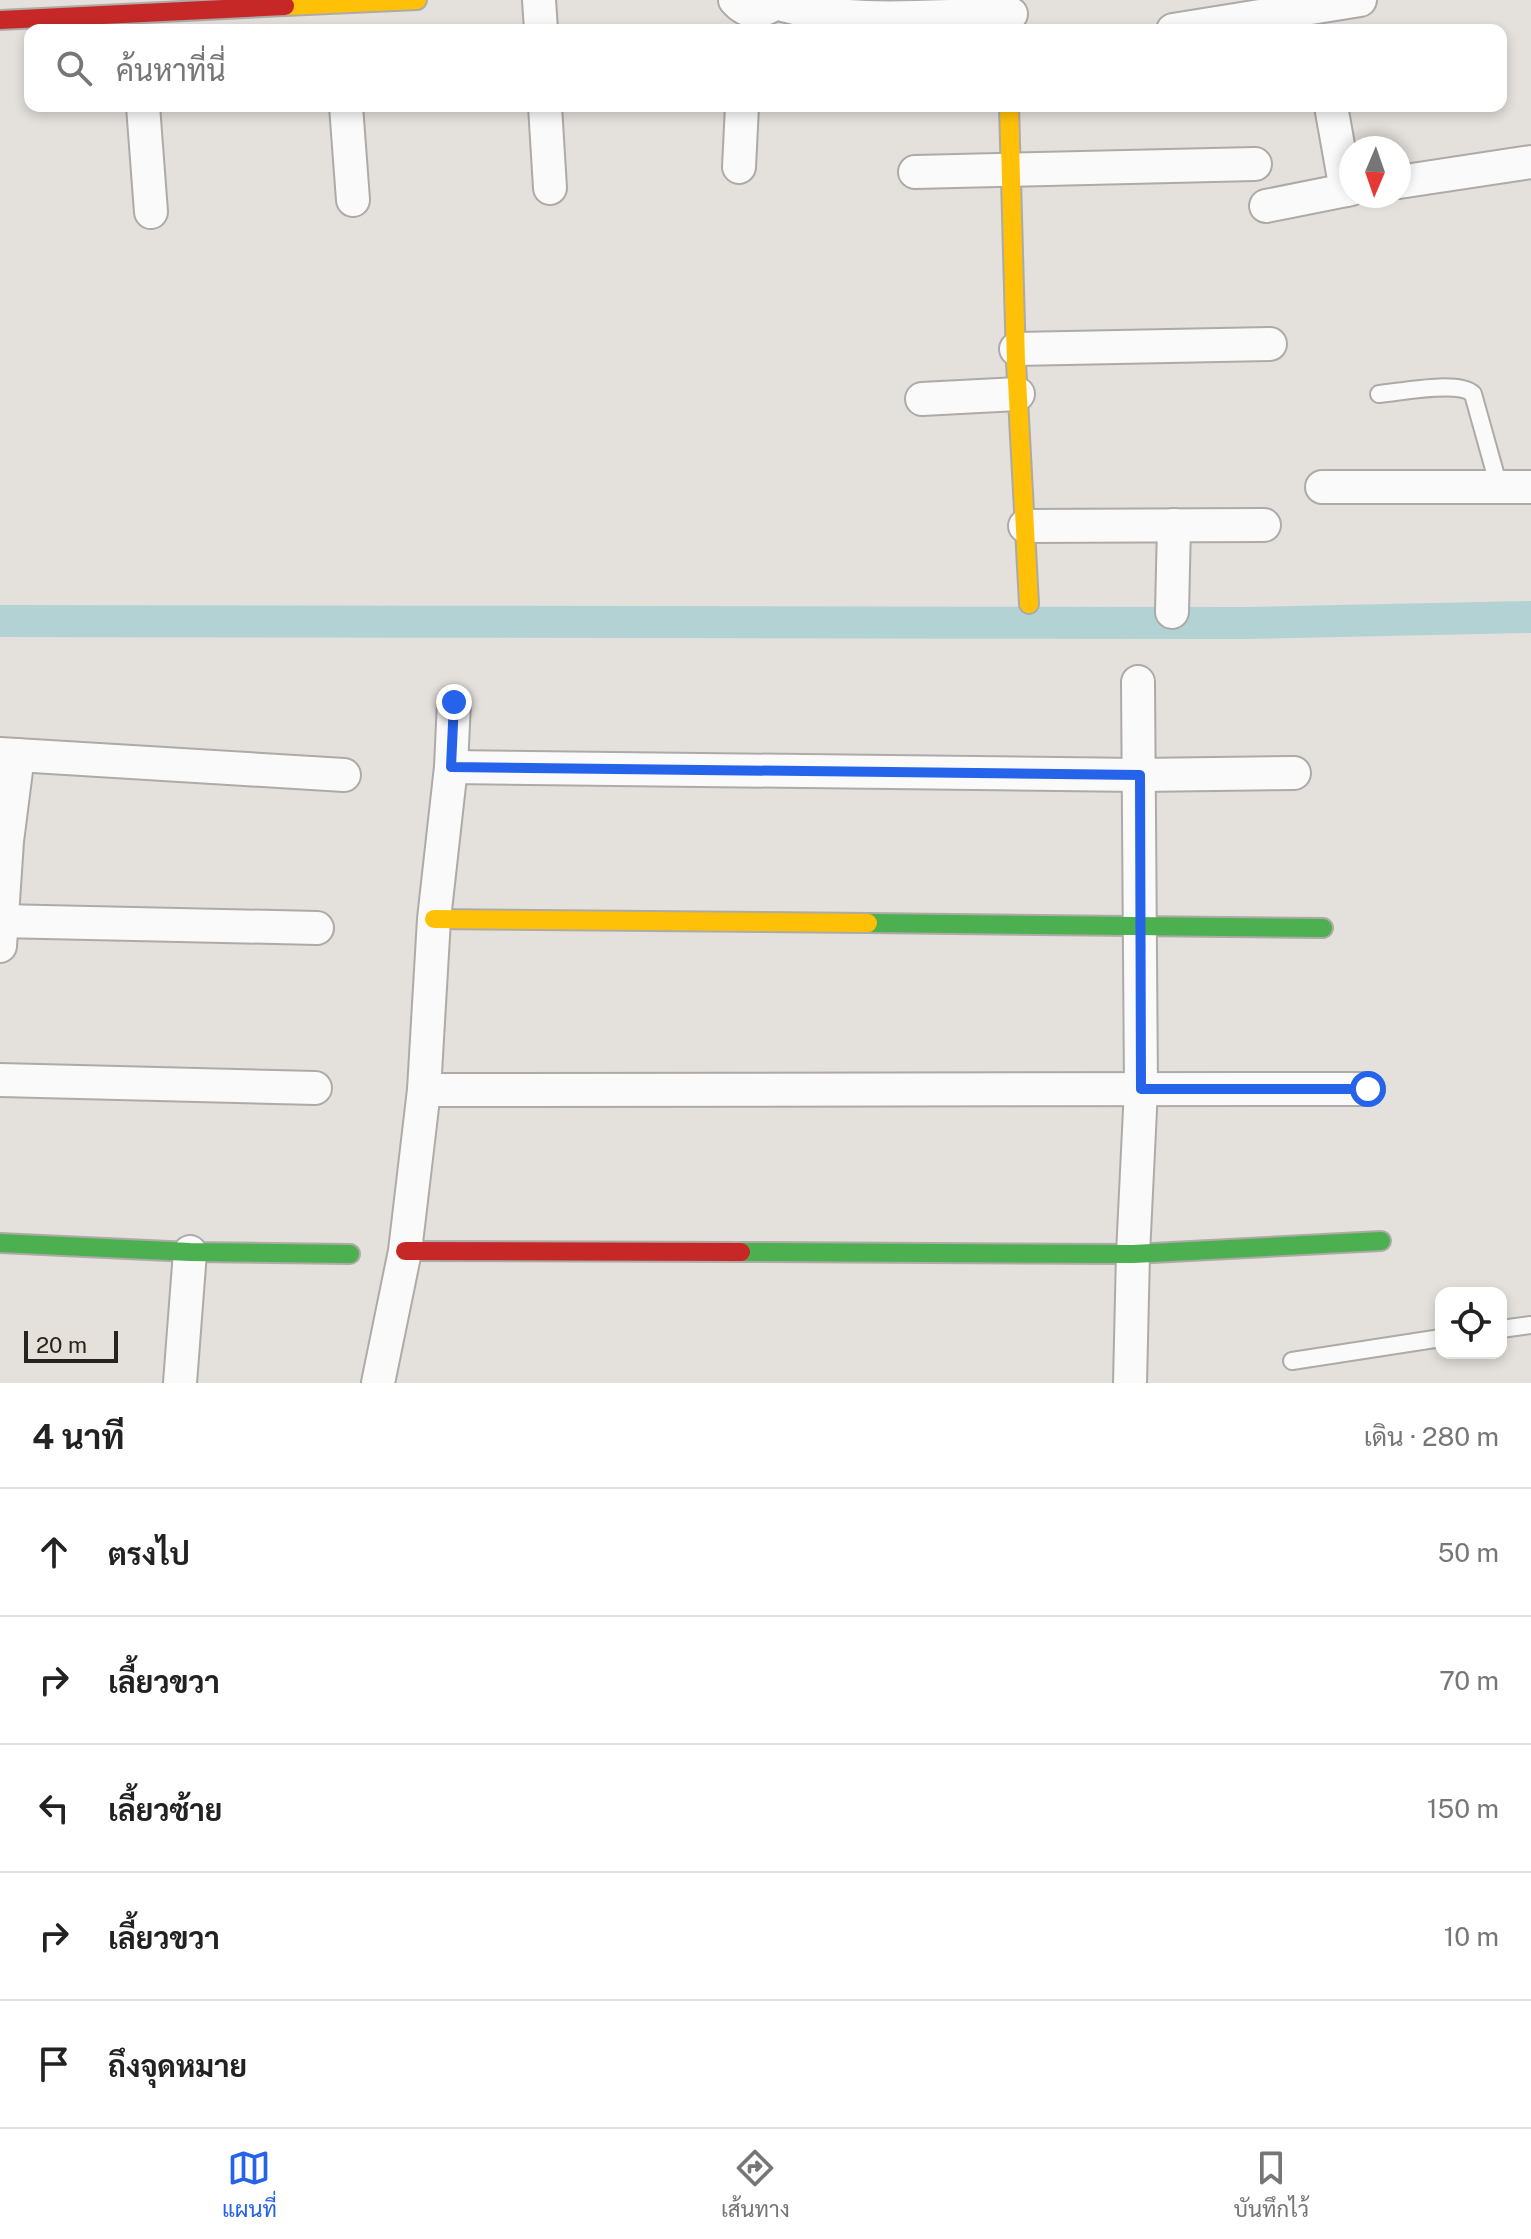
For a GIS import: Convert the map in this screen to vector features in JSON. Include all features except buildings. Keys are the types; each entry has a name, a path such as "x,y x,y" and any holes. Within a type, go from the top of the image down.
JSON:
{"street":[{"path":"0,20 138,22 340,17 417,0"},
{"path":"539,0 541,24"},
{"path":"1220,24 1314,12 1360,0"},
{"path":"756,9 852,16 1011,15"},
{"path":"143,112 151,212"},
{"path":"346,112 353,200"},
{"path":"545,112 550,188"},
{"path":"739,167 742,112"},
{"path":"1009,112 1016,349 1029,604"},
{"path":"1332,112 1339,143"},
{"path":"1411,180 1531,162"},
{"path":"915,172 1255,164"},
{"path":"1266,206 1339,191"},
{"path":"1016,349 1270,344"},
{"path":"922,399 1018,394"},
{"path":"1322,487 1531,487"},
{"path":"1172,612 1174,525"},
{"path":"1025,526 1264,525"},
{"path":"1130,1383 1141,1089 1138,682"},
{"path":"378,1383 405,1251 424,1090 434,919 451,767 454,702"},
{"path":"317,928 1,929 9,755 344,775"},
{"path":"451,767 1140,775 1294,773"},
{"path":"434,919 1323,928"},
{"path":"0,1080 315,1088"},
{"path":"424,1090 1368,1089"},
{"path":"405,1251 1133,1254 1381,1241"},
{"path":"0,1243 190,1252 350,1254"},
{"path":"180,1383 190,1252"}],"lane":[{"path":"1379,394 1455,387 1468,390 1473,394 1499,487"},
{"path":"1507,1328 1531,1325"},
{"path":"1292,1361 1435,1339"}],"waterway":[{"path":"0,621 1246,623 1531,617"}],"traffic: fast":[{"path":"868,923 1323,928"},
{"path":"741,1252 1133,1254 1381,1241"},
{"path":"0,1243 190,1252 350,1254"}],"traffic: slow":[{"path":"285,6 417,0"},
{"path":"1009,112 1016,362 1029,604"},
{"path":"434,919 868,923"}],"traffic: jam":[{"path":"0,20 285,6"},
{"path":"405,1251 741,1252"}],"route":[{"path":"454,702 451,767 1140,775 1141,1089 1368,1089"}]}
